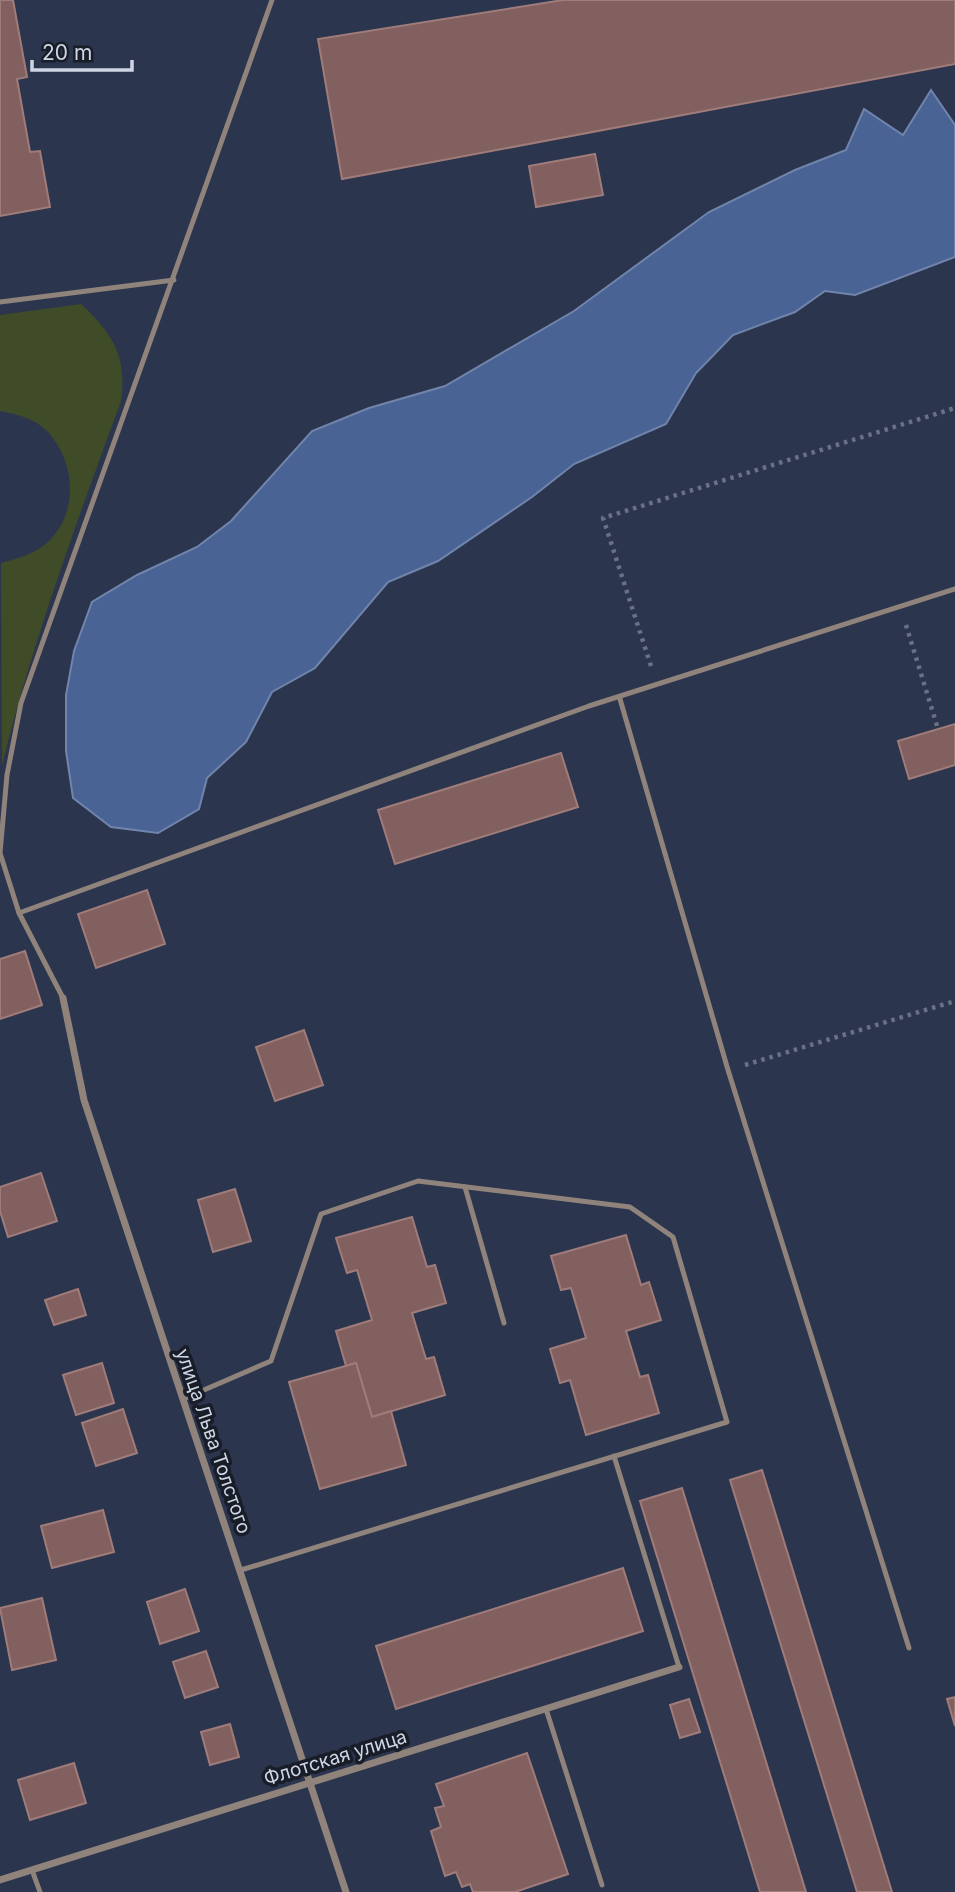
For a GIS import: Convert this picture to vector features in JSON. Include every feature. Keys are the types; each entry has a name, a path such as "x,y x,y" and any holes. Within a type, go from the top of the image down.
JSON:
{"street":[{"name":"улица Льва Толстого","path":"62,998 84,1100 346,1892"},
{"name":"Флотская улица","path":"0,1880 679,1667"}],"lane":[{"path":"62,998 19,913 0,853 7,775 21,703 272,0"},
{"path":"0,302 174,280"},
{"path":"19,913 589,706 620,699 955,589"},
{"path":"620,699 728,1070 909,1648"},
{"path":"183,1399 271,1361 321,1214 418,1181 630,1207 673,1237 727,1422 241,1570"},
{"path":"465,1187 504,1324"},
{"path":"614,1456 679,1667"},
{"path":"545,1709 602,1885"},
{"path":"32,1870 40,1892"}],"path":[{"path":"657,687 603,518 955,408"},
{"path":"901,607 938,729"},
{"path":"728,1070 955,1001"}],"green space":[{"path":"81,304 102,325 115,347 122,371 121,401 42,627 2,765 1,563 33,552 50,540 66,515 70,486 64,457 48,432 32,420 0,411 0,315"}],"water":[{"path":"931,90 955,125 955,257 855,295 825,291 795,312 733,335 696,373 666,424 574,464 532,497 438,561 388,582 315,668 272,692 246,742 207,778 199,809 158,833 111,827 73,798 66,751 66,695 74,651 92,602 137,575 197,547 231,521 312,431 369,408 445,386 574,311 709,212 795,170 846,150 864,109 903,135"}],"building":[{"path":"0,0 13,0 27,77 17,79 30,152 40,151 50,207 0,216"},
{"path":"563,0 955,0 955,64 342,179 318,39"},
{"path":"595,154 603,195 536,207 529,166"},
{"path":"955,724 955,765 909,779 898,741"},
{"path":"561,753 578,807 395,864 378,810"},
{"path":"147,890 165,944 96,968 78,914"},
{"path":"25,951 42,1005 0,1019 0,959"},
{"path":"304,1030 323,1085 275,1101 256,1047"},
{"path":"41,1173 57,1221 8,1237 0,1211 0,1187"},
{"path":"235,1189 251,1241 213,1252 198,1200"},
{"path":"412,1217 427,1267 435,1265 446,1303 412,1313 426,1359 434,1357 445,1395 372,1417 356,1363 346,1366 336,1331 372,1320 357,1270 347,1273 336,1238"},
{"path":"626,1235 641,1285 649,1282 661,1320 626,1331 640,1377 648,1375 659,1413 586,1435 570,1380 560,1383 550,1349 586,1338 571,1288 561,1290 551,1256"},
{"path":"78,1289 86,1315 54,1325 45,1300"},
{"path":"102,1363 114,1403 76,1415 63,1375"},
{"path":"356,1363 372,1417 391,1411 406,1465 320,1489 289,1382"},
{"path":"123,1409 137,1453 96,1466 82,1423"},
{"path":"762,1470 892,1892 857,1892 730,1480"},
{"path":"682,1488 806,1892 760,1892 640,1501"},
{"path":"103,1510 114,1552 52,1568 41,1526"},
{"path":"623,1568 643,1631 396,1709 376,1646"},
{"path":"185,1589 199,1631 160,1644 147,1602"},
{"path":"42,1598 56,1660 12,1670 0,1608"},
{"path":"206,1651 218,1687 185,1698 173,1662"},
{"path":"955,1697 955,1726 947,1699"},
{"path":"689,1699 700,1732 680,1738 670,1705"},
{"path":"230,1724 239,1757 210,1765 201,1732"},
{"path":"527,1753 568,1874 515,1892 473,1892 470,1884 462,1887 456,1872 445,1876 431,1831 441,1827 435,1808 444,1806 436,1784"},
{"path":"74,1763 86,1803 30,1820 18,1780"}]}
